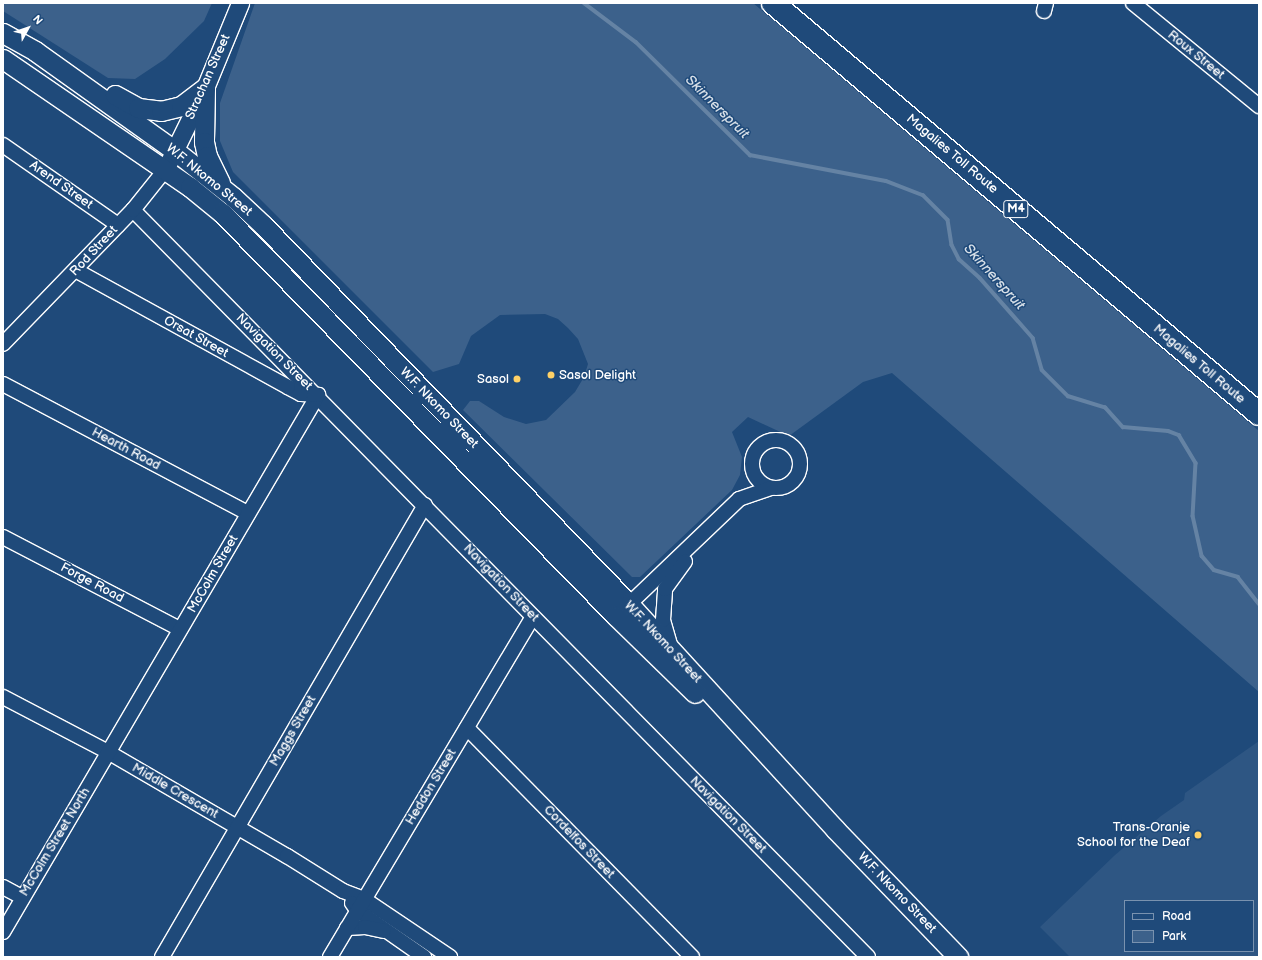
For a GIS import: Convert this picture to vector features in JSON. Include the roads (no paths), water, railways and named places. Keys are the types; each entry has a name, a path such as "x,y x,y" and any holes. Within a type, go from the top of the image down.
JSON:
{"highway":[{"name":"Magalies Toll Route","path":"773,3 1259,414"},
{"name":"Magalies Toll Route","path":"794,3 1259,396"}],"main road":[{"name":"W.F. Nkomo Street","path":"3,33 35,51 174,150 224,189 263,225 622,610 671,650 835,829"},
{"path":"35,51 138,108 149,111 181,106 205,88"},
{"name":"W.F. Nkomo Street","path":"3,59 165,170 200,196 243,235 622,610 958,957"},
{"path":"205,88 204,142 214,173 224,189"}],"street":[{"name":"Strachan Street","path":"174,150 205,88 240,3"},
{"name":"Roux Street","path":"1132,3 1259,106"},
{"name":"Arend Street","path":"3,145 118,225"},
{"name":"Rod Street","path":"3,344 77,271 133,210 165,170 174,150"},
{"name":"Navigation Street","path":"133,210 318,395 533,617 868,957"},
{"name":"Orsat Street","path":"77,271 288,388 301,394 318,395"},
{"name":"Hearth Road","path":"3,384 248,513"},
{"name":"McColm Street","path":"108,752 318,395"},
{"path":"622,610 739,499 752,470 752,457 762,444 778,440 793,448 800,461 797,476 786,486 771,488 739,499"},
{"path":"752,470 758,480 771,488"},
{"name":"Maggs Street","path":"162,957 424,505"},
{"path":"671,650 663,620 665,589 722,516"},
{"name":"Forge Road","path":"3,537 180,629"},
{"name":"Heddon Street","path":"330,957 360,904 533,617"},
{"name":"Middle Crescent","path":"3,696 108,752 237,827 343,891 360,904 450,957"},
{"name":"Cordelfos Street","path":"467,728 692,957"},
{"name":"McColm Street North","path":"3,932 22,897 108,752"},
{"path":"3,887 22,897"},
{"name":"Middle Crescent","path":"360,904 386,931 424,957"},
{"path":"347,928 365,927 386,931"}],"waterway":[{"name":"Skinnerspruit","path":"584,3 636,42 750,155 886,181 923,195 948,220 952,245 959,259 980,278 1033,338 1042,370 1068,396 1105,407 1123,427 1168,431 1179,435 1196,463 1193,516 1202,556 1214,570 1238,577 1259,604"}],"place":[{"name":"Sasol Delight","path":"551,375"},
{"name":"Sasol","path":"517,379"},
{"name":"Trans-Oranje School for the Deaf","path":"1198,835"}]}
